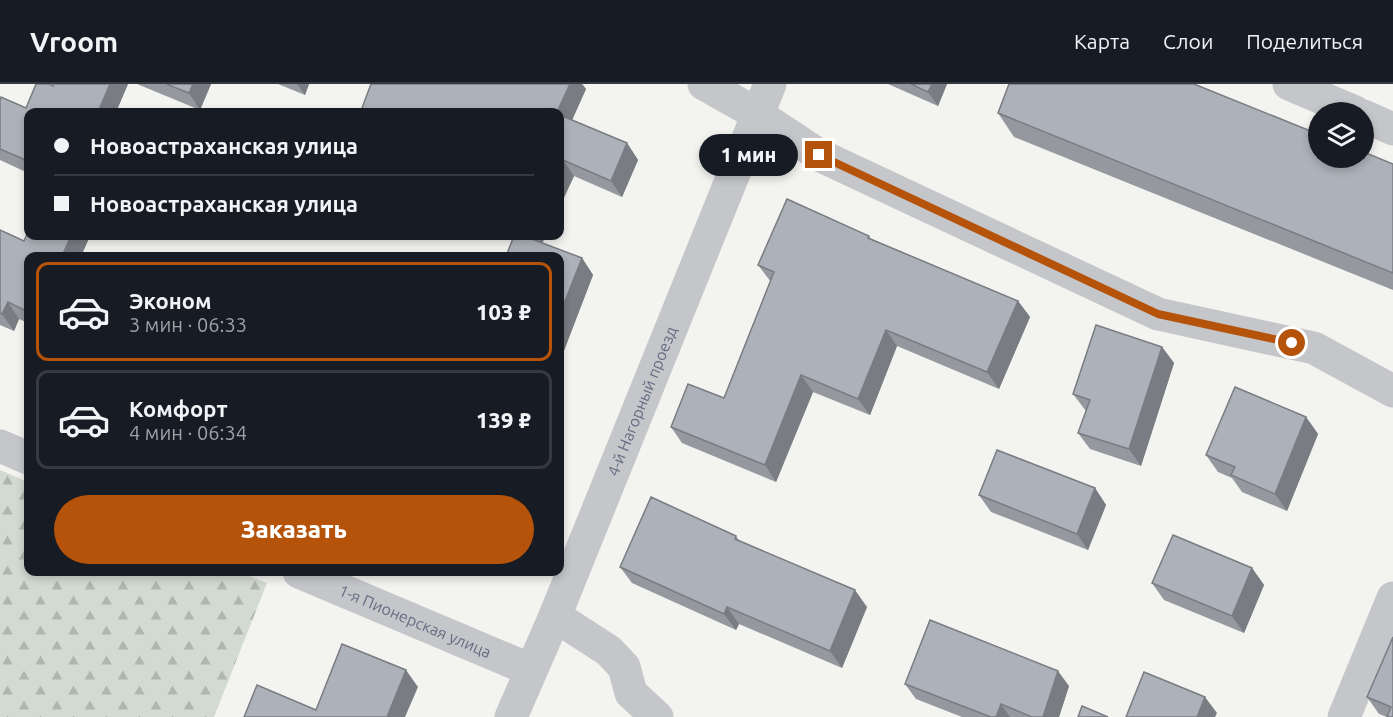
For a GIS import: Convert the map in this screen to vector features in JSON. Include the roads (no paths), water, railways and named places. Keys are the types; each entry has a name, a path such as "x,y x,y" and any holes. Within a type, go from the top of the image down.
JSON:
{"street":[{"path":"704,84 757,114 819,155 1158,314 1314,348 1393,391"},
{"name":"4-й Нагорный проезд","path":"511,717 555,616 770,84"},
{"path":"1290,84 1332,102"},
{"path":"1374,120 1393,129"},
{"path":"0,446 24,456"},
{"name":"1-я Пионерская улица","path":"309,576 531,670"},
{"path":"1344,717 1393,598"},
{"path":"555,616 609,651 624,668 631,693 657,717"}]}
